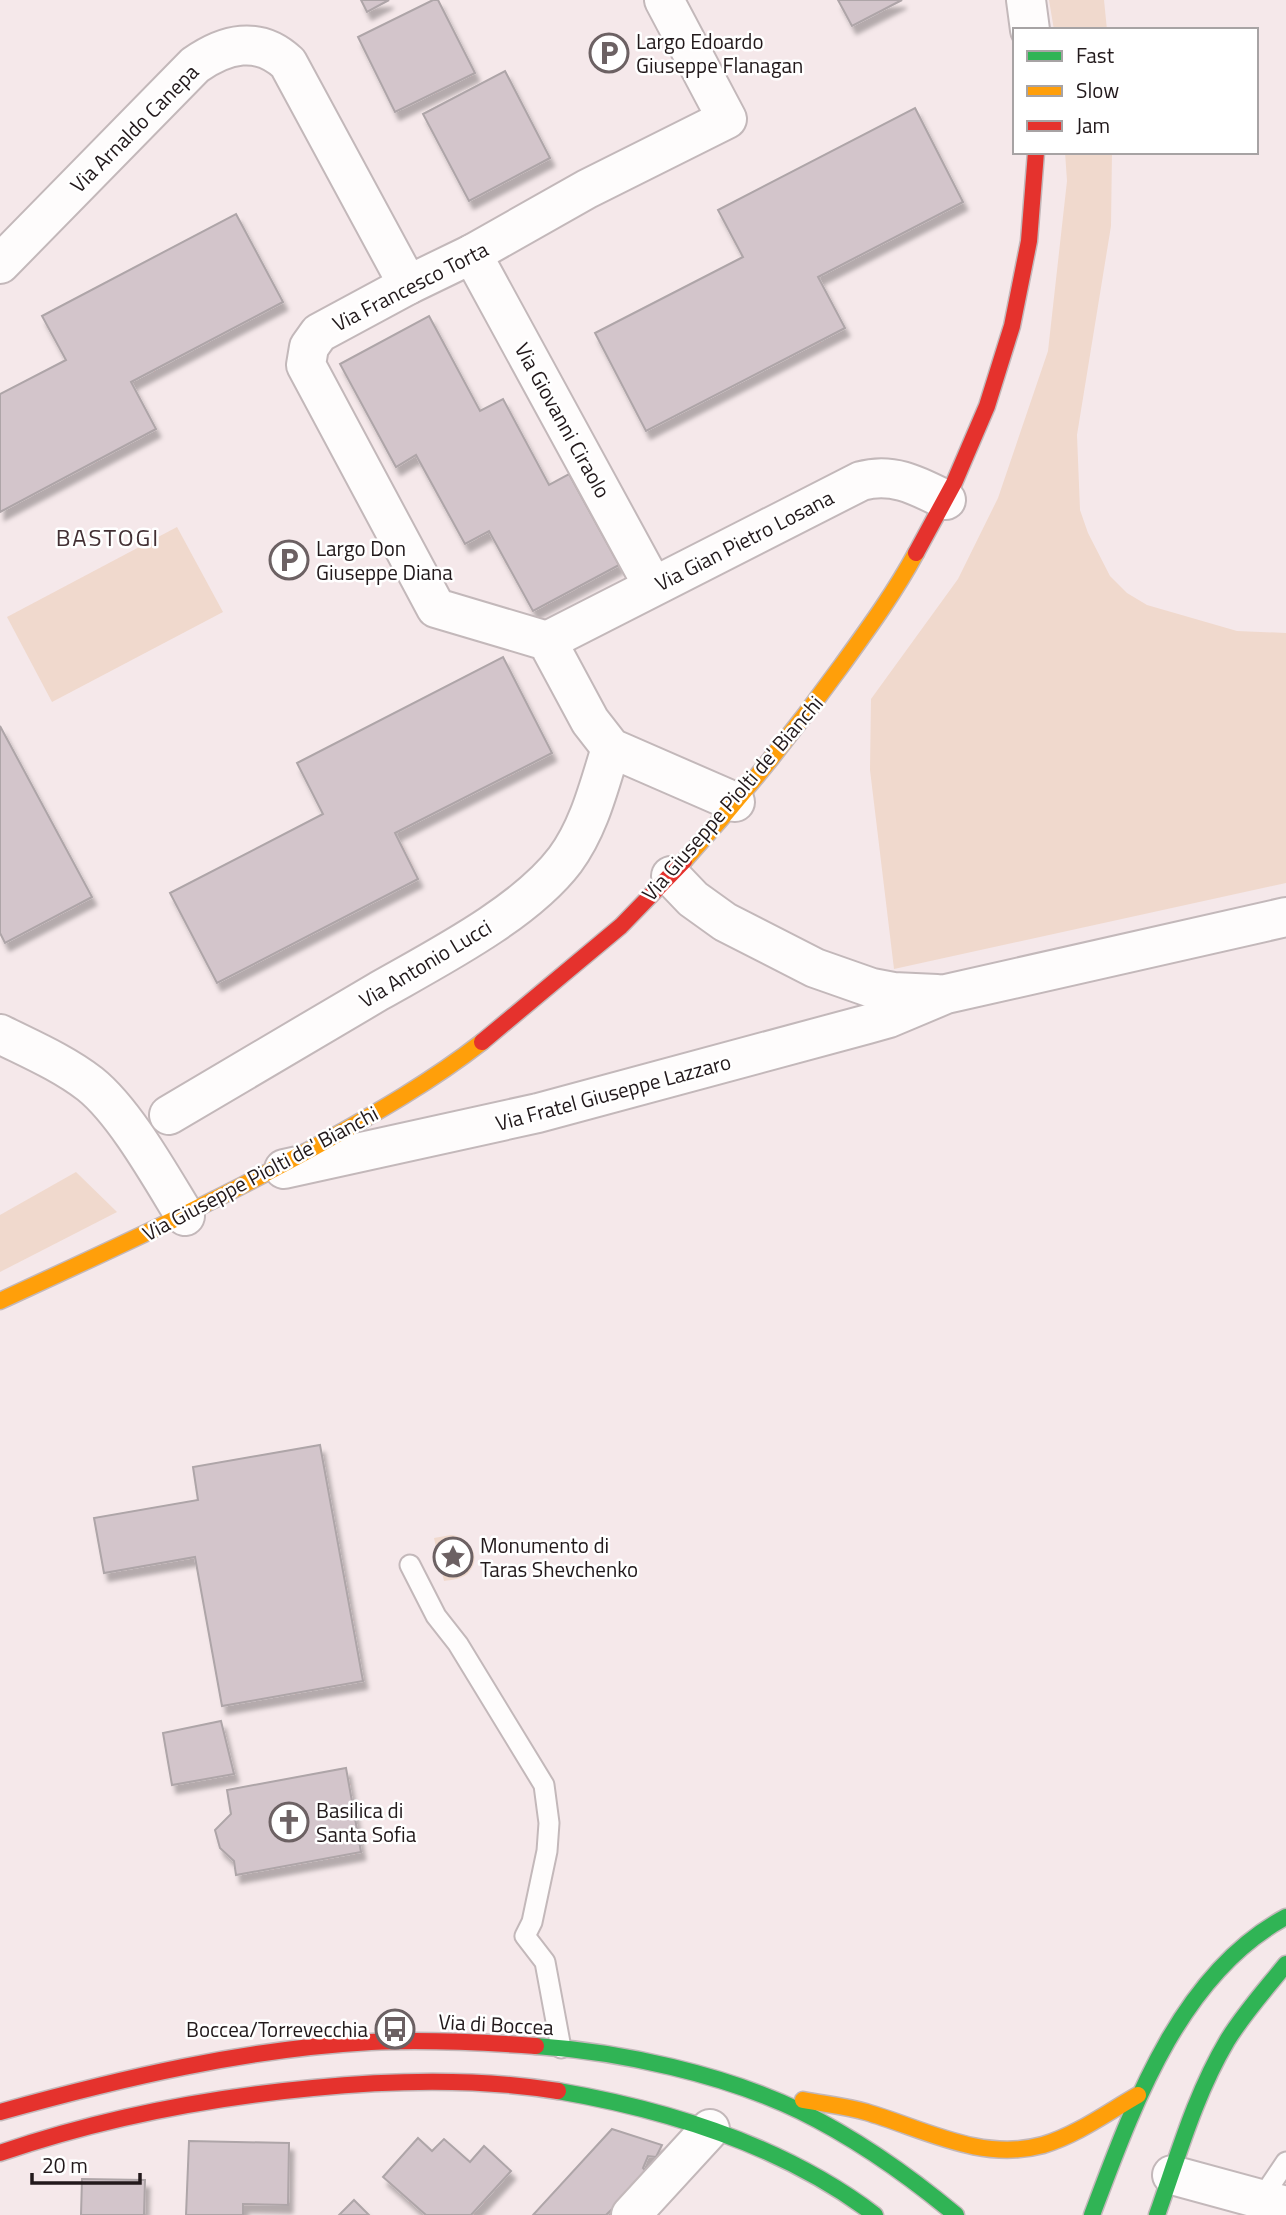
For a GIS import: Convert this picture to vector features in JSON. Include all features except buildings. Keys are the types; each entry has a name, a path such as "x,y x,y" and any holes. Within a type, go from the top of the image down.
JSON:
{"main road":[{"name":"Via Giuseppe Piolti de' Bianchi","path":"0,1301 185,1216 353,1128 461,1058 581,960 671,876 735,802 855,652 894,593 946,500 983,419 1012,332 1021,294 1032,219 1036,154"},
{"path":"1092,2215 1138,2095 1170,2036 1196,1997 1245,1946 1286,1916"},
{"path":"1157,2215 1205,2084 1217,2060 1246,2013 1286,1964"},
{"name":"Via di Boccea","path":"0,2112 150,2071 265,2052 424,2041 561,2048 639,2061 746,2089 829,2127 856,2143 904,2174 956,2215"},
{"path":"0,2153 64,2132 130,2115 233,2096 350,2084 417,2081 480,2083 577,2095 654,2111 710,2129 817,2176 875,2215"},
{"path":"746,2089 865,2112 935,2137 981,2148 1008,2151 1046,2144 1138,2095"},
{"path":"1165,2215 1172,2175"}],"street":[{"name":"Via Francesco Torta","path":"547,641 436,608 306,365 309,346 319,333 472,254 587,189 727,119 664,0"},
{"path":"1026,0 1030,28"},
{"name":"Via Arnaldo Canepa","path":"0,264 195,65 222,50 254,46 272,50 288,63 408,285"},
{"name":"Via Giovanni Ciraolo","path":"472,254 653,586"},
{"name":"Via Gian Pietro Losana","path":"547,641 861,481 888,479 909,482 946,500"},
{"path":"547,641 590,722 611,748 735,802"},
{"name":"Via Antonio Lucci","path":"169,1115 447,952 531,894 551,876 577,842 611,748"},
{"name":"Via Fratel Giuseppe Lazzaro","path":"671,876 693,898 724,922 815,968 872,988 914,994 946,994"},
{"name":"Via Fratel Giuseppe Lazzaro","path":"275,1171 538,1113 867,1024 946,994 1286,917"},
{"path":"0,1034 64,1067 103,1096 132,1133 185,1216"},
{"path":"631,2215 710,2129"},
{"path":"1172,2175 1260,2204"}],"lane":[{"path":"410,1565 436,1616 458,1644 544,1785 549,1823 547,1851 533,1922 525,1936 545,1962 561,2048"},
{"path":"1260,2204 1286,2162"}],"shaded area":[{"path":"1049,0 1104,0 1107,28 1054,28"},
{"path":"1065,154 1112,154 1111,226 1077,435 1080,510 1088,533 1110,576 1127,593 1147,605 1237,631 1286,633 1286,883 894,969 870,770 871,699 958,579 998,498 1048,351 1067,181"},
{"path":"177,527 223,612 52,702 7,617"},
{"path":"76,1172 117,1212 0,1272 0,1215"},
{"path":"451,1535 469,1544 474,1562 465,1576 444,1581 440,1564 456,1560 454,1553 438,1556 434,1538"}],"traffic: fast":[{"path":"1092,2215 1143,2089 1188,2008 1216,1973 1249,1942 1286,1917"},
{"path":"1157,2215 1188,2126 1216,2062 1241,2021 1286,1964"},
{"path":"536,2046 637,2059 705,2076 770,2098 800,2111 862,2146 901,2172 956,2215"},
{"path":"558,2091 642,2109 724,2134 803,2169 875,2215"}],"traffic: slow":[{"path":"684,861 746,790 805,716 881,610 916,553"},
{"path":"0,1301 162,1226 281,1165 403,1096 482,1042"},
{"path":"803,2100 858,2110 975,2147 1020,2149 1043,2145 1068,2135 1138,2095"}],"traffic: jam":[{"path":"916,553 954,483 987,406 1012,326 1029,241 1036,154"},
{"path":"482,1042 621,926 684,861"},
{"path":"0,2112 138,2077 277,2051 392,2041 454,2041 536,2046"},
{"path":"0,2153 77,2129 155,2111 273,2092 374,2083 436,2082 497,2084 558,2091"}],"place":[{"name":"Largo Edoardo Giuseppe Flanagan","path":"609,53"},
{"name":"Largo Don Giuseppe Diana","path":"289,560"},
{"name":"Monumento di Taras Shevchenko","path":"453,1557"},
{"name":"Basilica di Santa Sofia","path":"289,1822"},
{"name":"Boccea/Torrevecchia","path":"395,2029"}],"district":[{"name":"BASTOGI","path":"108,537"}]}
